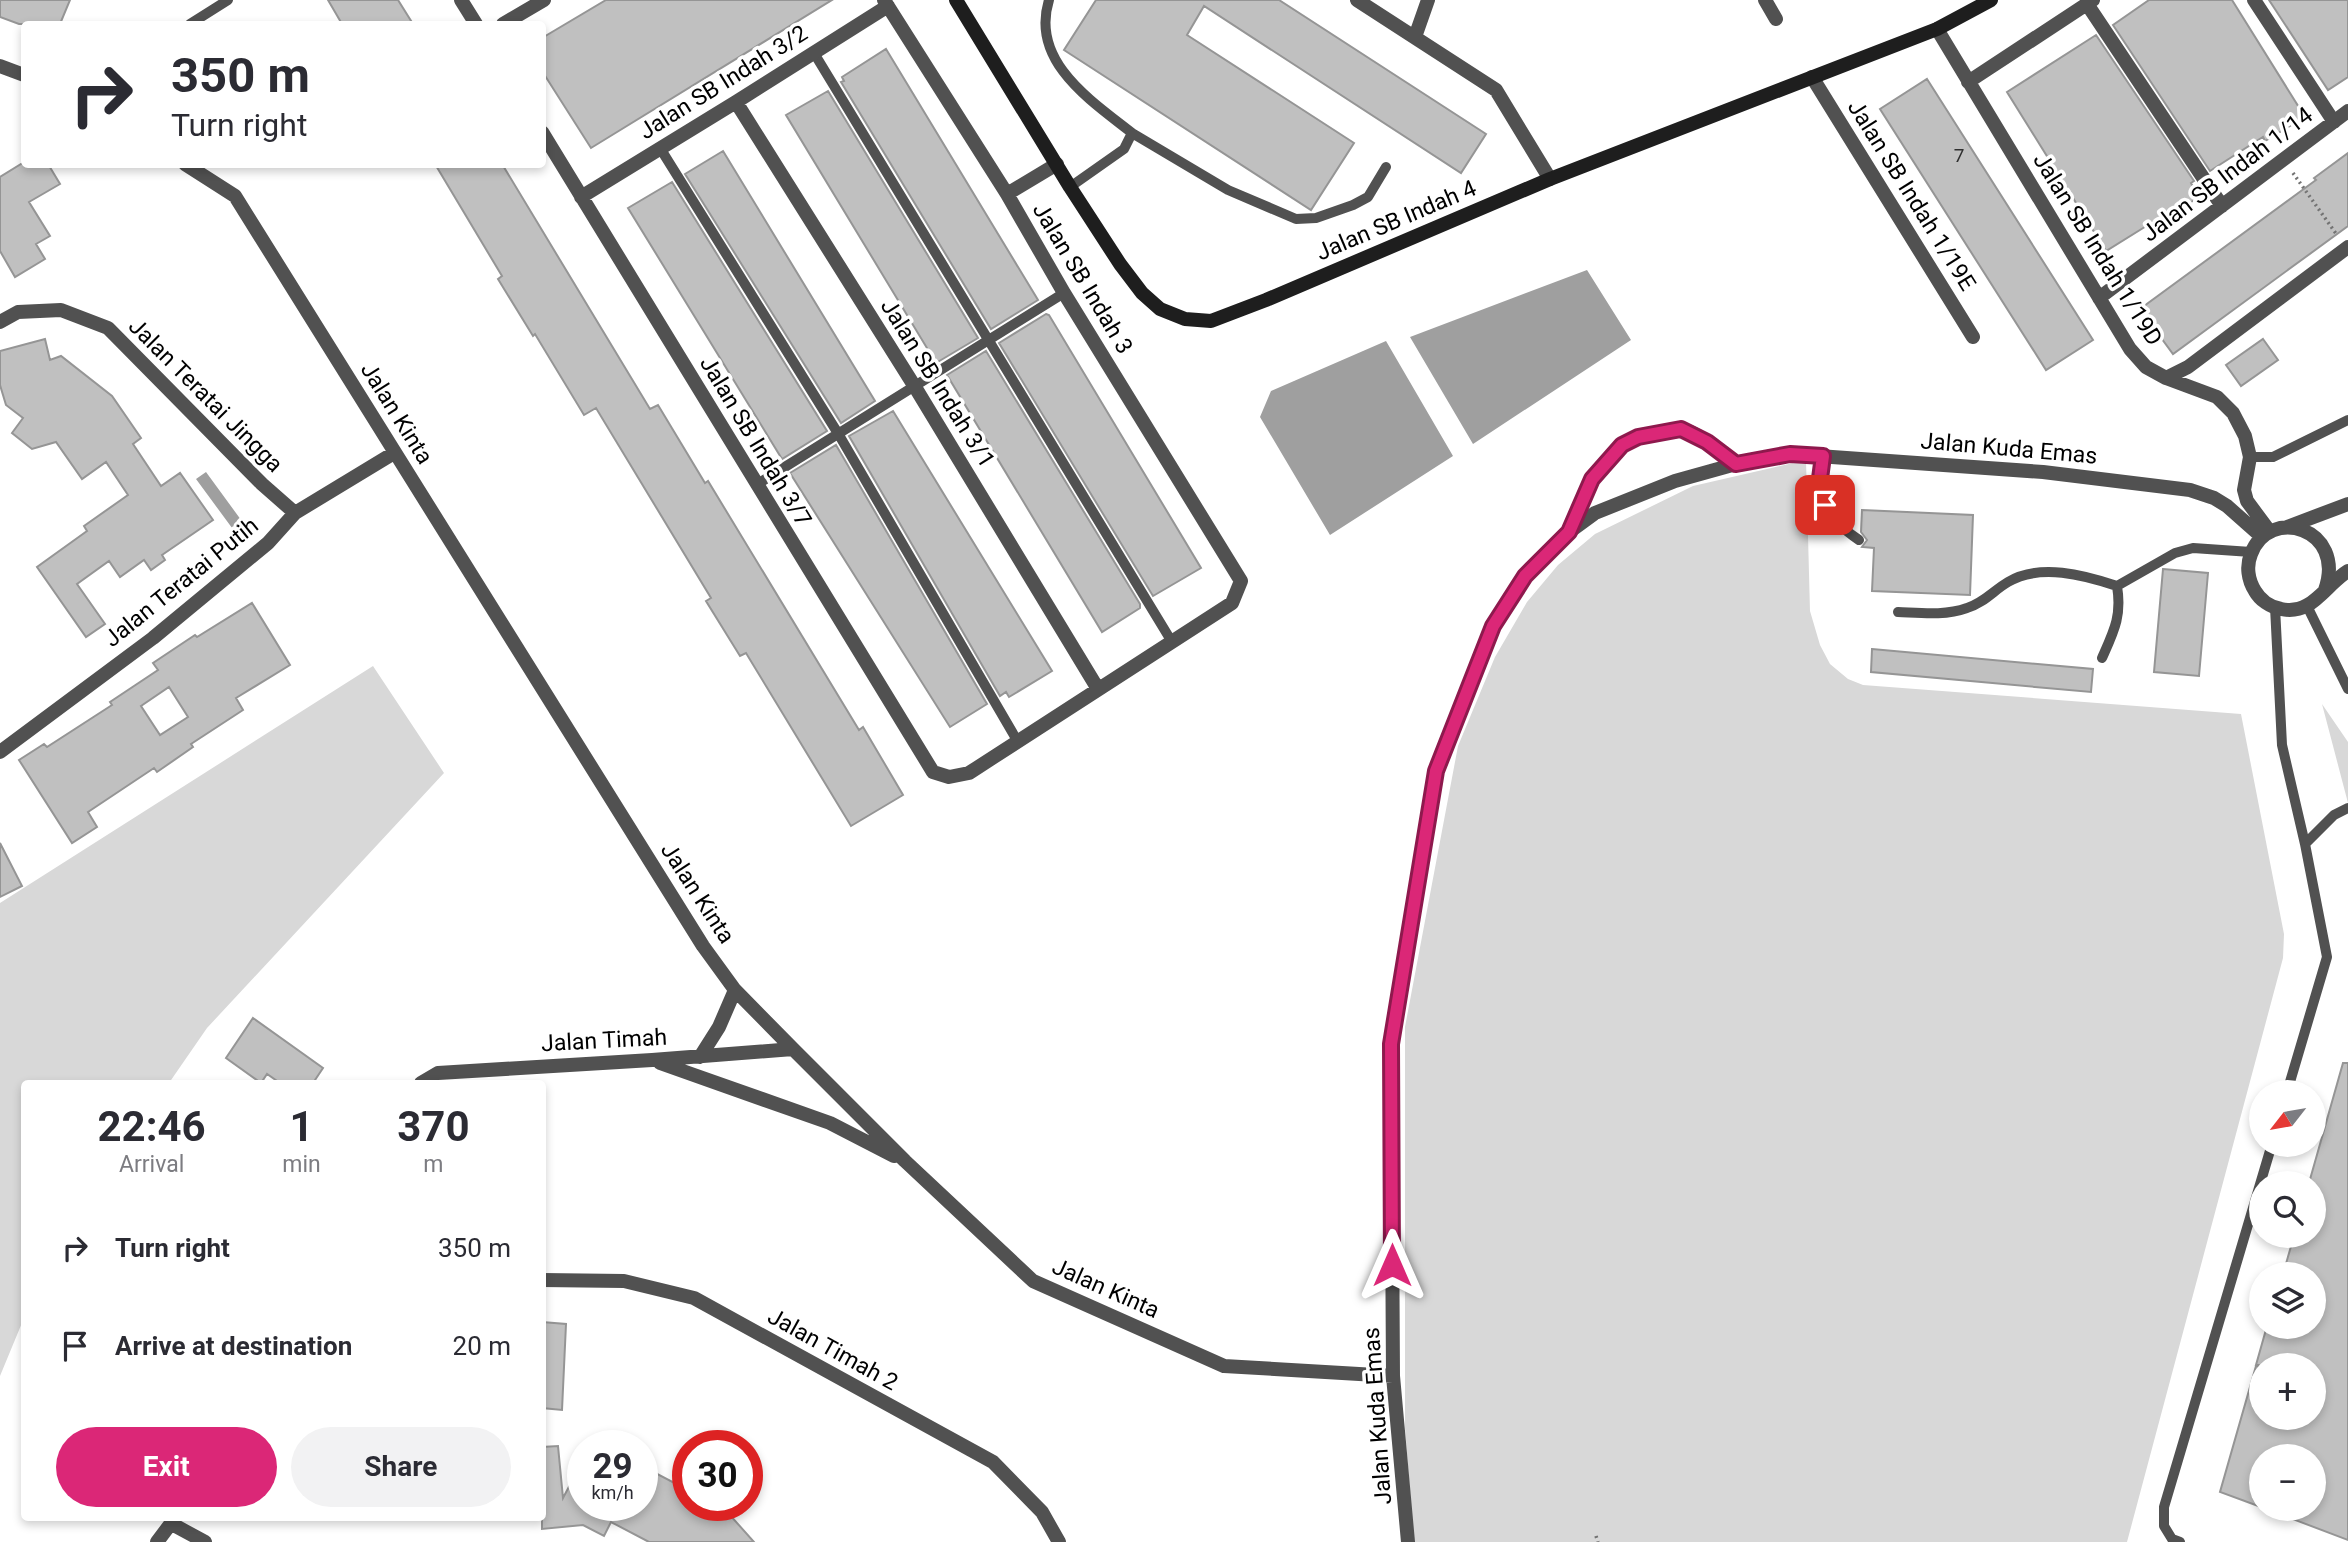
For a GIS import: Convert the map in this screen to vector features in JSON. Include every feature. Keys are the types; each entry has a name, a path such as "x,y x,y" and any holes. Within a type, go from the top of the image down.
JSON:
{"street":[{"path":"461,0 474,21"},
{"path":"508,21 544,0"},
{"name":"Jalan SB Indah 4","path":"956,0 1070,187 1142,293 1160,309 1185,319 1211,321 1549,179 1937,29 1991,0"},
{"path":"1357,0 1496,90 1549,179"},
{"path":"1415,37 1428,0"},
{"path":"1765,0 1776,19"},
{"path":"2254,0 2334,122"},
{"path":"1968,82 2090,2 2222,206"},
{"name":"Jalan SB Indah 3/2","path":"581,197 814,53 886,3"},
{"name":"Jalan SB Indah 3","path":"886,3 1007,194 1064,293 1241,581 1232,603 1171,642"},
{"name":"Jalan SB Indah 1/19D","path":"1937,29 2130,349 2146,366 2166,378 2217,397 2233,413 2245,436 2250,457 2244,490 2247,501 2266,535"},
{"path":"0,66 21,74"},
{"name":"Jalan SB Indah 1/19E","path":"1812,77 1973,337"},
{"name":"Jalan SB Indah 3/1","path":"736,102 915,387 1098,689"},
{"name":"Jalan SB Indah 1/14","path":"2099,298 2348,111"},
{"name":"Jalan SB Indah 3/7","path":"546,139 933,772 949,777 969,773 1017,741"},
{"path":"1007,194 1057,164"},
{"name":"Jalan Kinta","path":"191,168 235,196 703,946 735,989 793,1049 905,1161 1033,1281 1224,1366 1393,1376"},
{"path":"2166,378 2188,367 2347,248"},
{"name":"Jalan Teratai Jingga","path":"0,322 18,312 61,310 108,328 261,484 295,513"},
{"name":"Jalan Kuda Emas","path":"1569,532 1592,479 1622,445 1638,437 1681,429 1707,442 1736,464"},
{"name":"Jalan Teratai Putih","path":"0,752 153,638 268,543 295,513 394,453"},
{"name":"Jalan Kuda Emas","path":"1408,1542 1393,1376 1391,1044 1436,771 1493,626 1525,576 1569,532 1595,513 1675,481 1736,464 1790,454 2043,472 2190,490 2214,498 2266,535"},
{"path":"2348,504 2266,535 2251,552 2248,561 2253,589 2263,600 2275,607 2291,610 2308,606 2348,571"},
{"path":"2286,527 2301,529 2314,536 2324,547 2330,568 2325,590"},
{"path":"1017,741 1171,642"},
{"path":"701,1057 719,1027 735,989"},
{"name":"Jalan Timah","path":"426,1080 438,1073 793,1049"},
{"path":"652,1060 830,1123 905,1161"},
{"name":"Jalan Timah 2","path":"546,1280 624,1282 694,1298 993,1462 1042,1511 1059,1542"},
{"path":"157,1542 174,1521 205,1542"}],"lane":[{"path":"195,21 228,0"},
{"path":"1049,0 1044,17 1046,40 1063,71 1078,90 1132,133 1228,190 1296,219 1317,218 1368,197 1386,167"},
{"path":"814,53 1171,642"},
{"path":"1070,187 1124,149 1132,133"},
{"path":"660,148 839,435 1017,741"},
{"path":"756,485 1064,293"},
{"path":"2250,457 2273,457 2348,420"},
{"path":"1823,456 1819,486 1825,505 1839,526 1859,540"},
{"path":"1898,612 1953,613 1972,607 2022,575 2047,571 2095,579 2117,586 2175,553 2193,548 2251,552"},
{"path":"2102,658 2119,620 2117,586"},
{"path":"2308,606 2348,688"},
{"path":"2275,607 2282,745 2327,957 2291,1080"},
{"path":"2305,844 2334,815 2348,808"},
{"path":"2180,1542 2172,1539 2164,1526 2164,1507 2268,1157"}],"path":[{"path":"2283,160 2347,248"},
{"path":"1596,1536 1598,1542"}],"shaded area":[{"path":"1587,270 1631,340 1473,444 1410,337"},
{"path":"1386,341 1453,456 1330,535 1260,417 1271,391"},
{"path":"1806,460 1810,611 1820,645 1830,664 1848,679 1863,685 2241,714 2284,934 2283,958 2127,1542 1414,1542 1405,1428 1405,1027 1458,746 1495,657 1527,602 1558,565 1595,534 1693,486"},
{"path":"206,472 244,524 235,532 196,479"},
{"path":"373,666 444,773 207,1028 171,1080 21,1080 21,1325 0,1376 0,903"},
{"path":"2322,704 2348,742 2348,803"}],"building":[{"path":"0,0 70,0 61,21 21,21 19,24 0,17"},
{"path":"328,0 398,0 411,21 340,21"},
{"path":"606,0 832,0 591,148 546,77 546,36"},
{"path":"1096,0 1279,0 1486,134 1461,173 1204,6 1187,35 1354,143 1311,210 1064,50"},
{"path":"2149,0 2232,0 2305,117 2265,141 2263,137 2210,171 2113,25"},
{"path":"2269,0 2348,0 2348,77 2328,90"},
{"path":"2096,35 2194,181 2191,183 2199,197 2106,251 2007,92"},
{"path":"886,49 1038,300 991,329 841,82 844,81 842,77"},
{"path":"1927,79 2093,340 2046,370 1880,109"},
{"path":"828,91 978,338 936,363 786,115"},
{"path":"723,151 875,401 841,423 685,174"},
{"path":"2348,153 2348,226 2173,354 2140,309 2316,180 2314,178"},
{"path":"21,164 21,168 50,168 60,184 29,202 50,236 36,244 45,259 15,277 0,251 0,177"},
{"path":"437,168 504,168 650,409 658,405 705,483 708,481 859,730 863,727 903,795 851,826 746,653 740,656 706,601 711,598 596,408 584,415 498,279 502,276"},
{"path":"672,182 827,431 782,459 628,208"},
{"path":"1046,314 1201,568 1153,596 999,343"},
{"path":"45,339 50,360 61,356 112,396 141,438 133,444 161,486 180,473 213,520 162,555 165,560 151,570 144,560 120,577 109,561 77,584 105,624 86,637 37,567 87,531 84,526 128,495 106,462 82,479 56,442 32,449 12,433 23,418 6,405 0,385 0,351"},
{"path":"2263,339 2278,360 2241,386 2226,365"},
{"path":"986,351 1140,604 1140,608 1102,632 947,375"},
{"path":"893,411 1052,671 1009,697 1006,692 1000,696 849,436"},
{"path":"836,445 987,704 950,727 790,473"},
{"path":"1862,510 1973,515 1970,595 1872,591 1874,548 1862,547 1867,540 1861,532"},
{"path":"2163,569 2208,573 2199,676 2154,672"},
{"path":"252,603 290,665 236,698 243,710 191,744 193,747 157,772 154,768 88,812 97,827 72,843 19,760 44,744 47,747 112,705 110,702 158,670 153,663 195,635 197,637","holes":["169,687 188,717 160,735 141,706"]},
{"path":"1872,649 2093,669 2091,692 1871,672"},
{"path":"0,843 22,886 0,897"},
{"path":"253,1018 323,1068 315,1080 276,1080 267,1074 263,1080 257,1080 226,1058"},
{"path":"2343,1063 2348,1063 2348,1540 2298,1521 2326,1521 2326,1444 2249,1444 2249,1503 2220,1492 2249,1390 2249,1430 2326,1430 2326,1353 2259,1353 2263,1339 2326,1339 2326,1262 2286,1262 2291,1248 2326,1248 2326,1171 2312,1171 2316,1157 2326,1157 2326,1123"},
{"path":"546,1322 566,1324 562,1410 546,1408"},
{"path":"558,1446 563,1498 567,1490 567,1521 658,1521 658,1474 672,1482 672,1521 735,1521 754,1542 649,1542 611,1522 604,1536 583,1525 542,1529 542,1521 546,1521 546,1447"}],"route":[{"path":"1392,1265 1391,1044 1436,771 1493,626 1525,576 1569,532 1592,479 1608,458 1622,445 1638,437 1681,429 1707,442 1736,464 1790,454 1823,456 1819,486 1825,505"}]}
